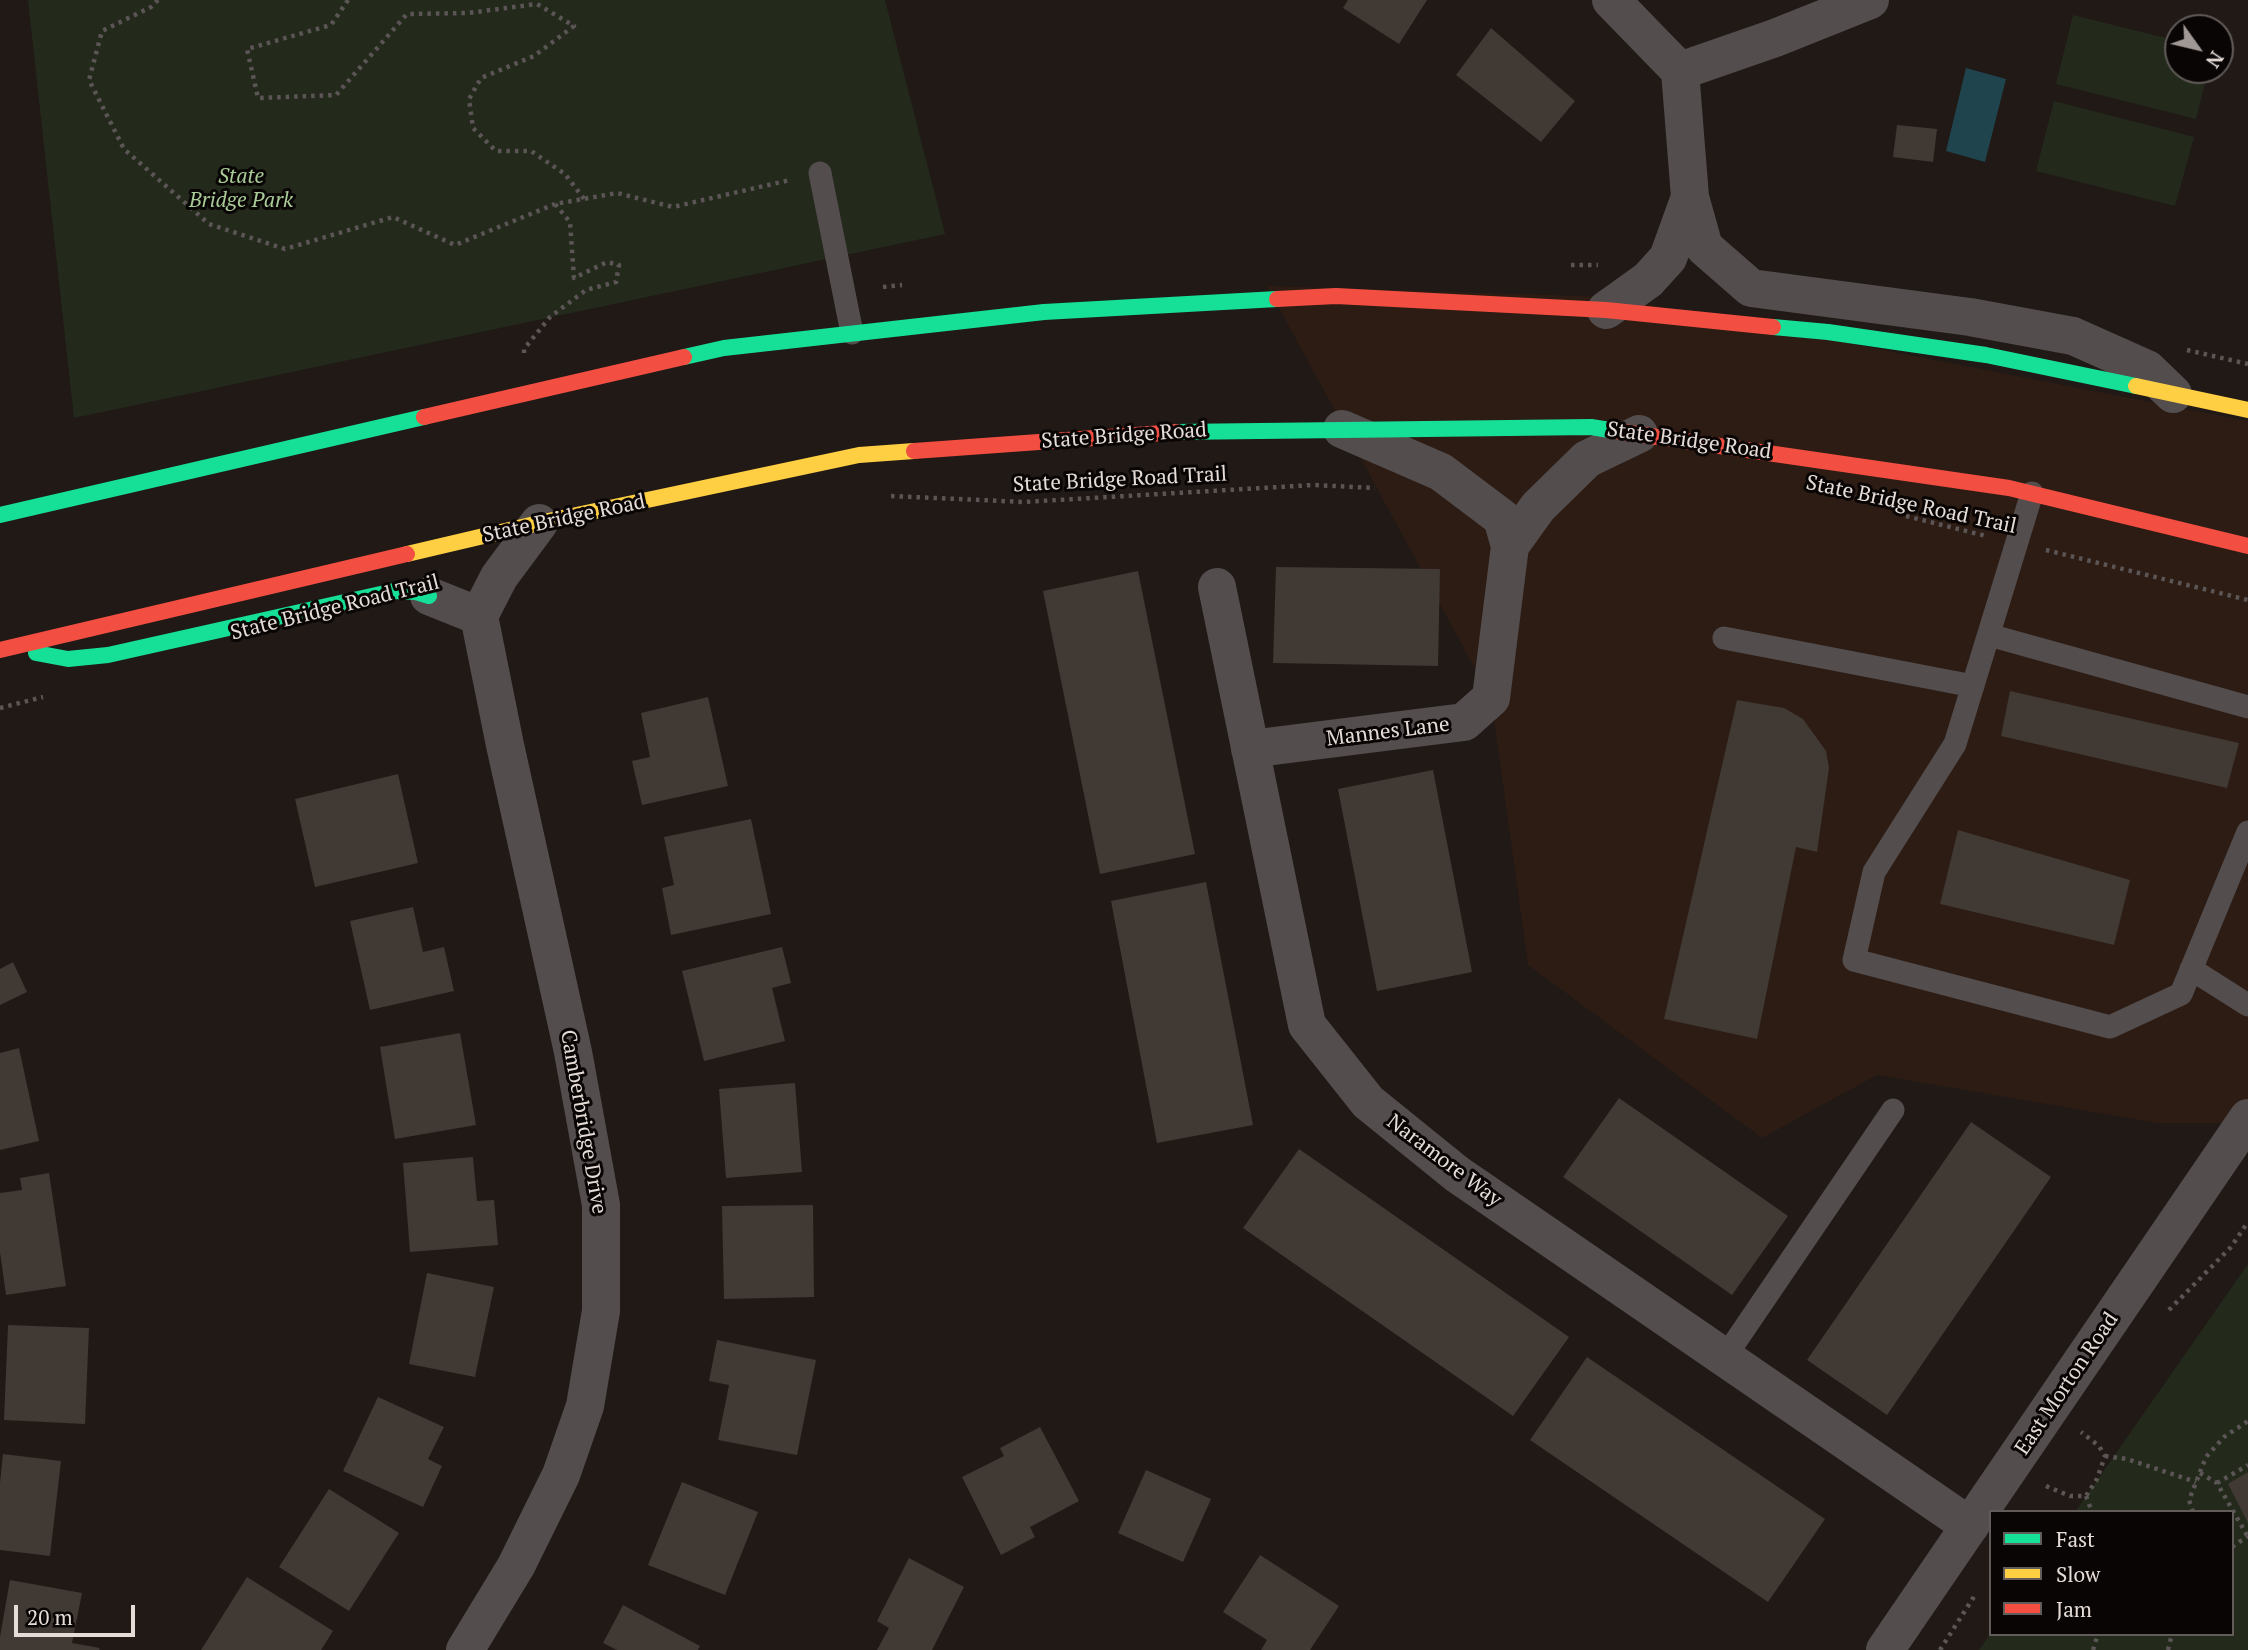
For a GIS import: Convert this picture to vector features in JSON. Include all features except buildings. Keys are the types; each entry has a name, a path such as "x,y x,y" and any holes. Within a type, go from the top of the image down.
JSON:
{"highway":[{"path":"0,515 724,348 1044,312 1336,296 1606,310 1828,332 1986,355 2248,410"},
{"name":"State Bridge Road","path":"5,649 539,523 859,455 1201,430 1591,427 2009,488 2248,546"},
{"name":"State Bridge Road","path":"5,649 68,659 108,655 394,591 416,592 429,596"}],"street":[{"path":"1611,0 1680,71 1690,197 1704,247 1751,288 1970,317 2073,335 2147,369 2173,394"},
{"path":"1680,71 1775,38 1870,0"},
{"path":"1606,310 1648,280 1668,258 1690,197"},
{"path":"1342,429 1441,472 1502,518 1510,547"},
{"path":"1510,547 1538,507 1587,459 1639,434"},
{"path":"429,596 479,616 499,577 539,523"},
{"name":"Mannes Lane","path":"1250,749 1464,722 1491,698 1510,547"},
{"name":"Naramore Way","path":"1217,587 1307,1025 1322,1045 1368,1102 1457,1174 1970,1526"},
{"name":"Camberbridge Drive","path":"465,1650 516,1566 561,1475 585,1406 601,1311 601,1205 573,1052 479,616"},
{"name":"East Morton Road","path":"1885,1650 2248,1118"}],"lane":[{"path":"820,173 852,333"},
{"path":"2032,493 1955,744 1874,872 1854,960 2110,1027 2181,994 2248,832"},
{"path":"1989,635 2248,707"},
{"path":"1724,638 1973,686"},
{"path":"2191,969 2248,1005"},
{"path":"1725,1357 1893,1110"}],"path":[{"path":"158,0 151,7 102,31 89,80 124,149 209,224 285,249 393,217 455,244 555,204 617,193 673,207 820,173"},
{"path":"348,0 331,25 247,49 258,99 336,95 407,14 468,13 537,4 574,26 534,56 481,78 469,99 473,128 496,151 531,151 565,174 583,199"},
{"path":"525,356 524,349 550,317 586,290 616,282 619,265 607,262 574,278 570,222 555,204"},
{"name":"State Bridge Road Trail","path":"879,495 1024,502 1313,485 1378,488"},
{"name":"State Bridge Road Trail","path":"1895,514 2248,600"},
{"path":"0,708 52,694"},
{"path":"2192,1510 2189,1500 2206,1457 2224,1437 2248,1421"},
{"path":"2081,1432 2099,1446 2105,1456"},
{"path":"2105,1456 2127,1459 2196,1482"},
{"path":"2086,1496 2097,1479 2105,1456"},
{"path":"2217,1483 2248,1465"},
{"path":"2200,1474 2217,1483 2233,1510"},
{"path":"2046,1486 2070,1496 2086,1496"},
{"path":"2086,1496 2091,1510"},
{"path":"2234,1512 2248,1536"},
{"path":"1940,1650 1977,1591"}],"shaded area":[{"path":"1267,286 1612,297 2248,421 2248,1123 2157,1123 1877,1075 1762,1138 1528,965 1491,698"}],"green space":[{"name":"State Bridge Park","path":"28,0 885,0 945,234 74,418"},
{"path":"2073,15 2164,38 2164,84 2205,84 2196,119 2056,84"},
{"path":"2054,101 2194,137 2175,206 2036,171"},
{"path":"2248,1264 2248,1650 1979,1650 1989,1636 2234,1636 2234,1510 2076,1510"}],"water":[{"path":"1966,68 2006,79 1985,162 1946,151"}],"traffic: fast":[{"path":"684,357 724,348 1044,312 1277,299"},
{"path":"1773,327 1828,332 1986,355 2136,386"},
{"path":"0,515 424,417"},
{"path":"1177,432 1591,427 1616,431"},
{"path":"36,653 68,659 108,655 394,591 416,592 429,596"}],"traffic: slow":[{"path":"2136,386 2248,410"},
{"path":"407,554 859,455 914,451"}],"traffic: jam":[{"path":"1277,299 1336,296 1606,310 1773,327"},
{"path":"424,417 684,357"},
{"path":"1616,431 2009,488 2248,546"},
{"path":"914,451 1177,432"},
{"path":"0,650 407,554"}]}
